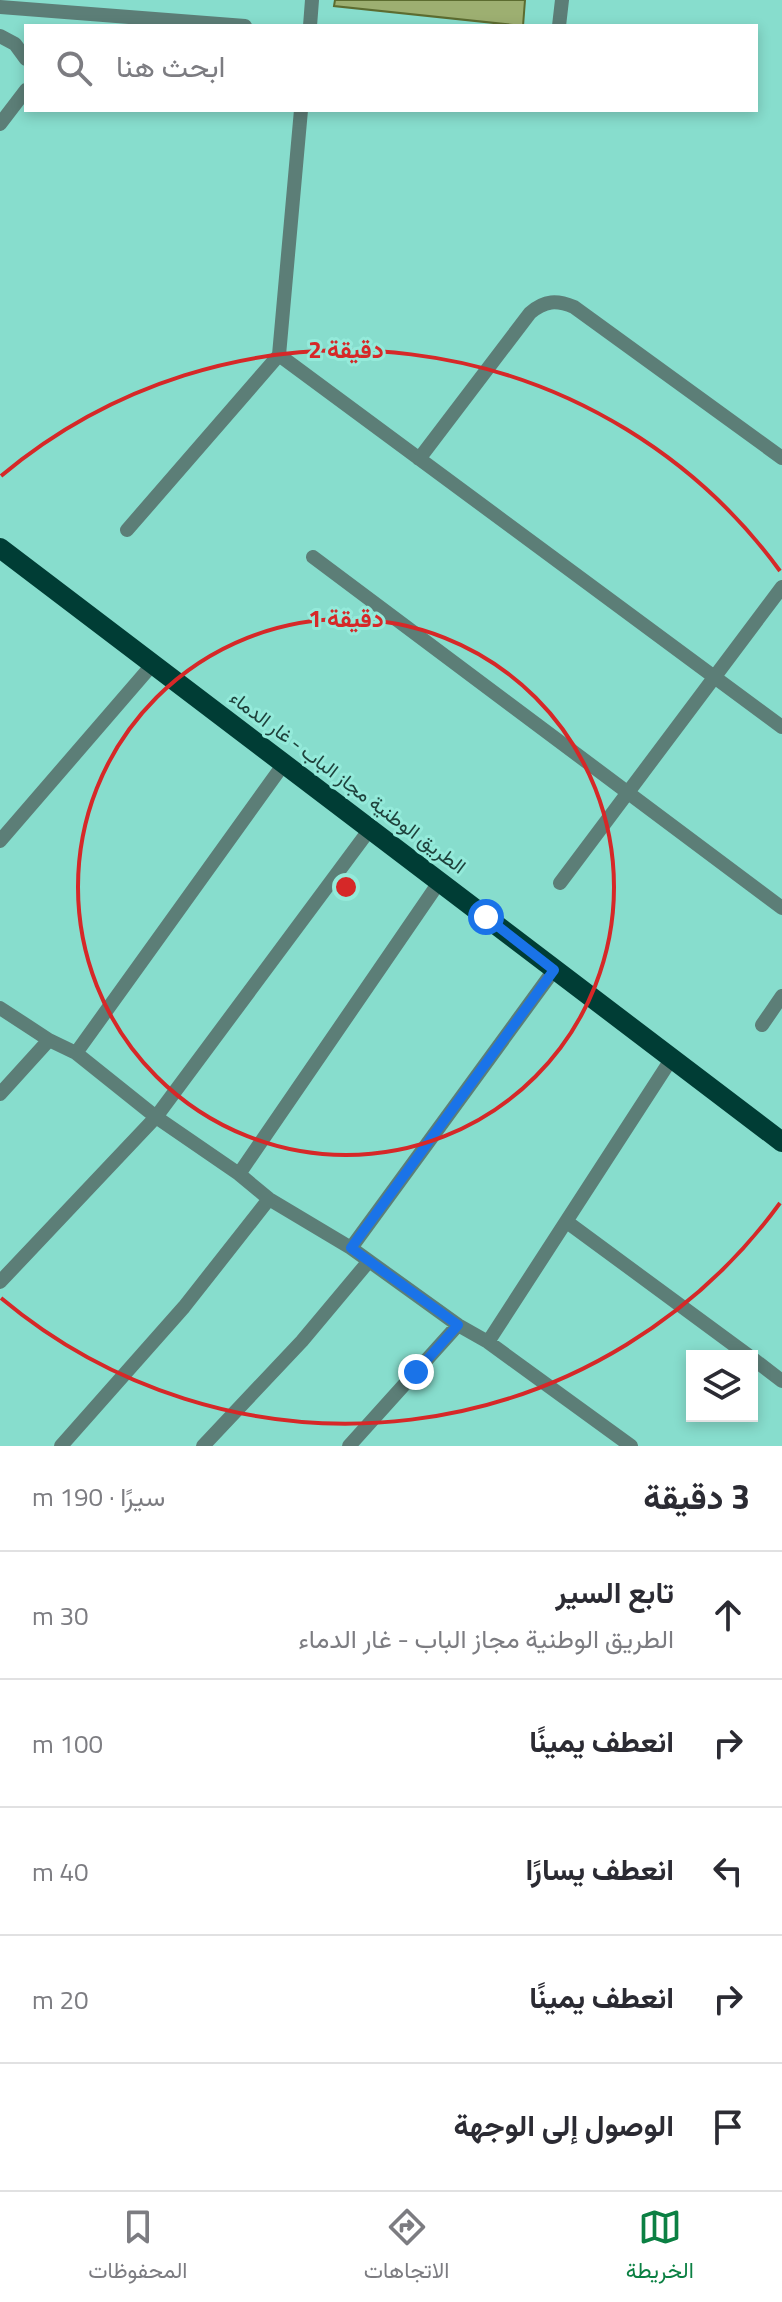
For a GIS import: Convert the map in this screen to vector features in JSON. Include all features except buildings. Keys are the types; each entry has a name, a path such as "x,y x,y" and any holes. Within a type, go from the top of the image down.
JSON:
{"main road":[{"name":"الطريق الوطنية مجاز الباب - غار الدماء","path":"0,548 782,1142"}],"street":[{"path":"310,24 312,0"},
{"path":"559,24 562,0"},
{"path":"0,7 219,24"},
{"path":"0,36 15,44 24,56"},
{"path":"0,124 24,93"},
{"path":"127,530 279,355 301,112"},
{"path":"419,459 530,313 550,301 574,307 782,458"},
{"path":"279,355 782,727"},
{"path":"313,557 782,908"},
{"path":"560,883 782,587"},
{"path":"0,841 152,665"},
{"path":"76,1053 283,765"},
{"path":"0,1282 156,1117 370,829"},
{"path":"239,1174 440,881"},
{"path":"351,1248 554,970"},
{"path":"762,1025 782,996"},
{"path":"0,1008 49,1040 76,1053 156,1117 239,1174 269,1199 351,1248 631,1446"},
{"path":"0,1094 49,1040"},
{"path":"488,1342 672,1058"},
{"path":"61,1446 184,1307 269,1199"},
{"path":"567,1222 741,1350"},
{"path":"203,1446 302,1341 369,1261"},
{"path":"349,1446 458,1325"},
{"path":"758,1363 782,1381"}],"route":[{"path":"416,1372 458,1325 351,1248 554,970 486,917"}]}
